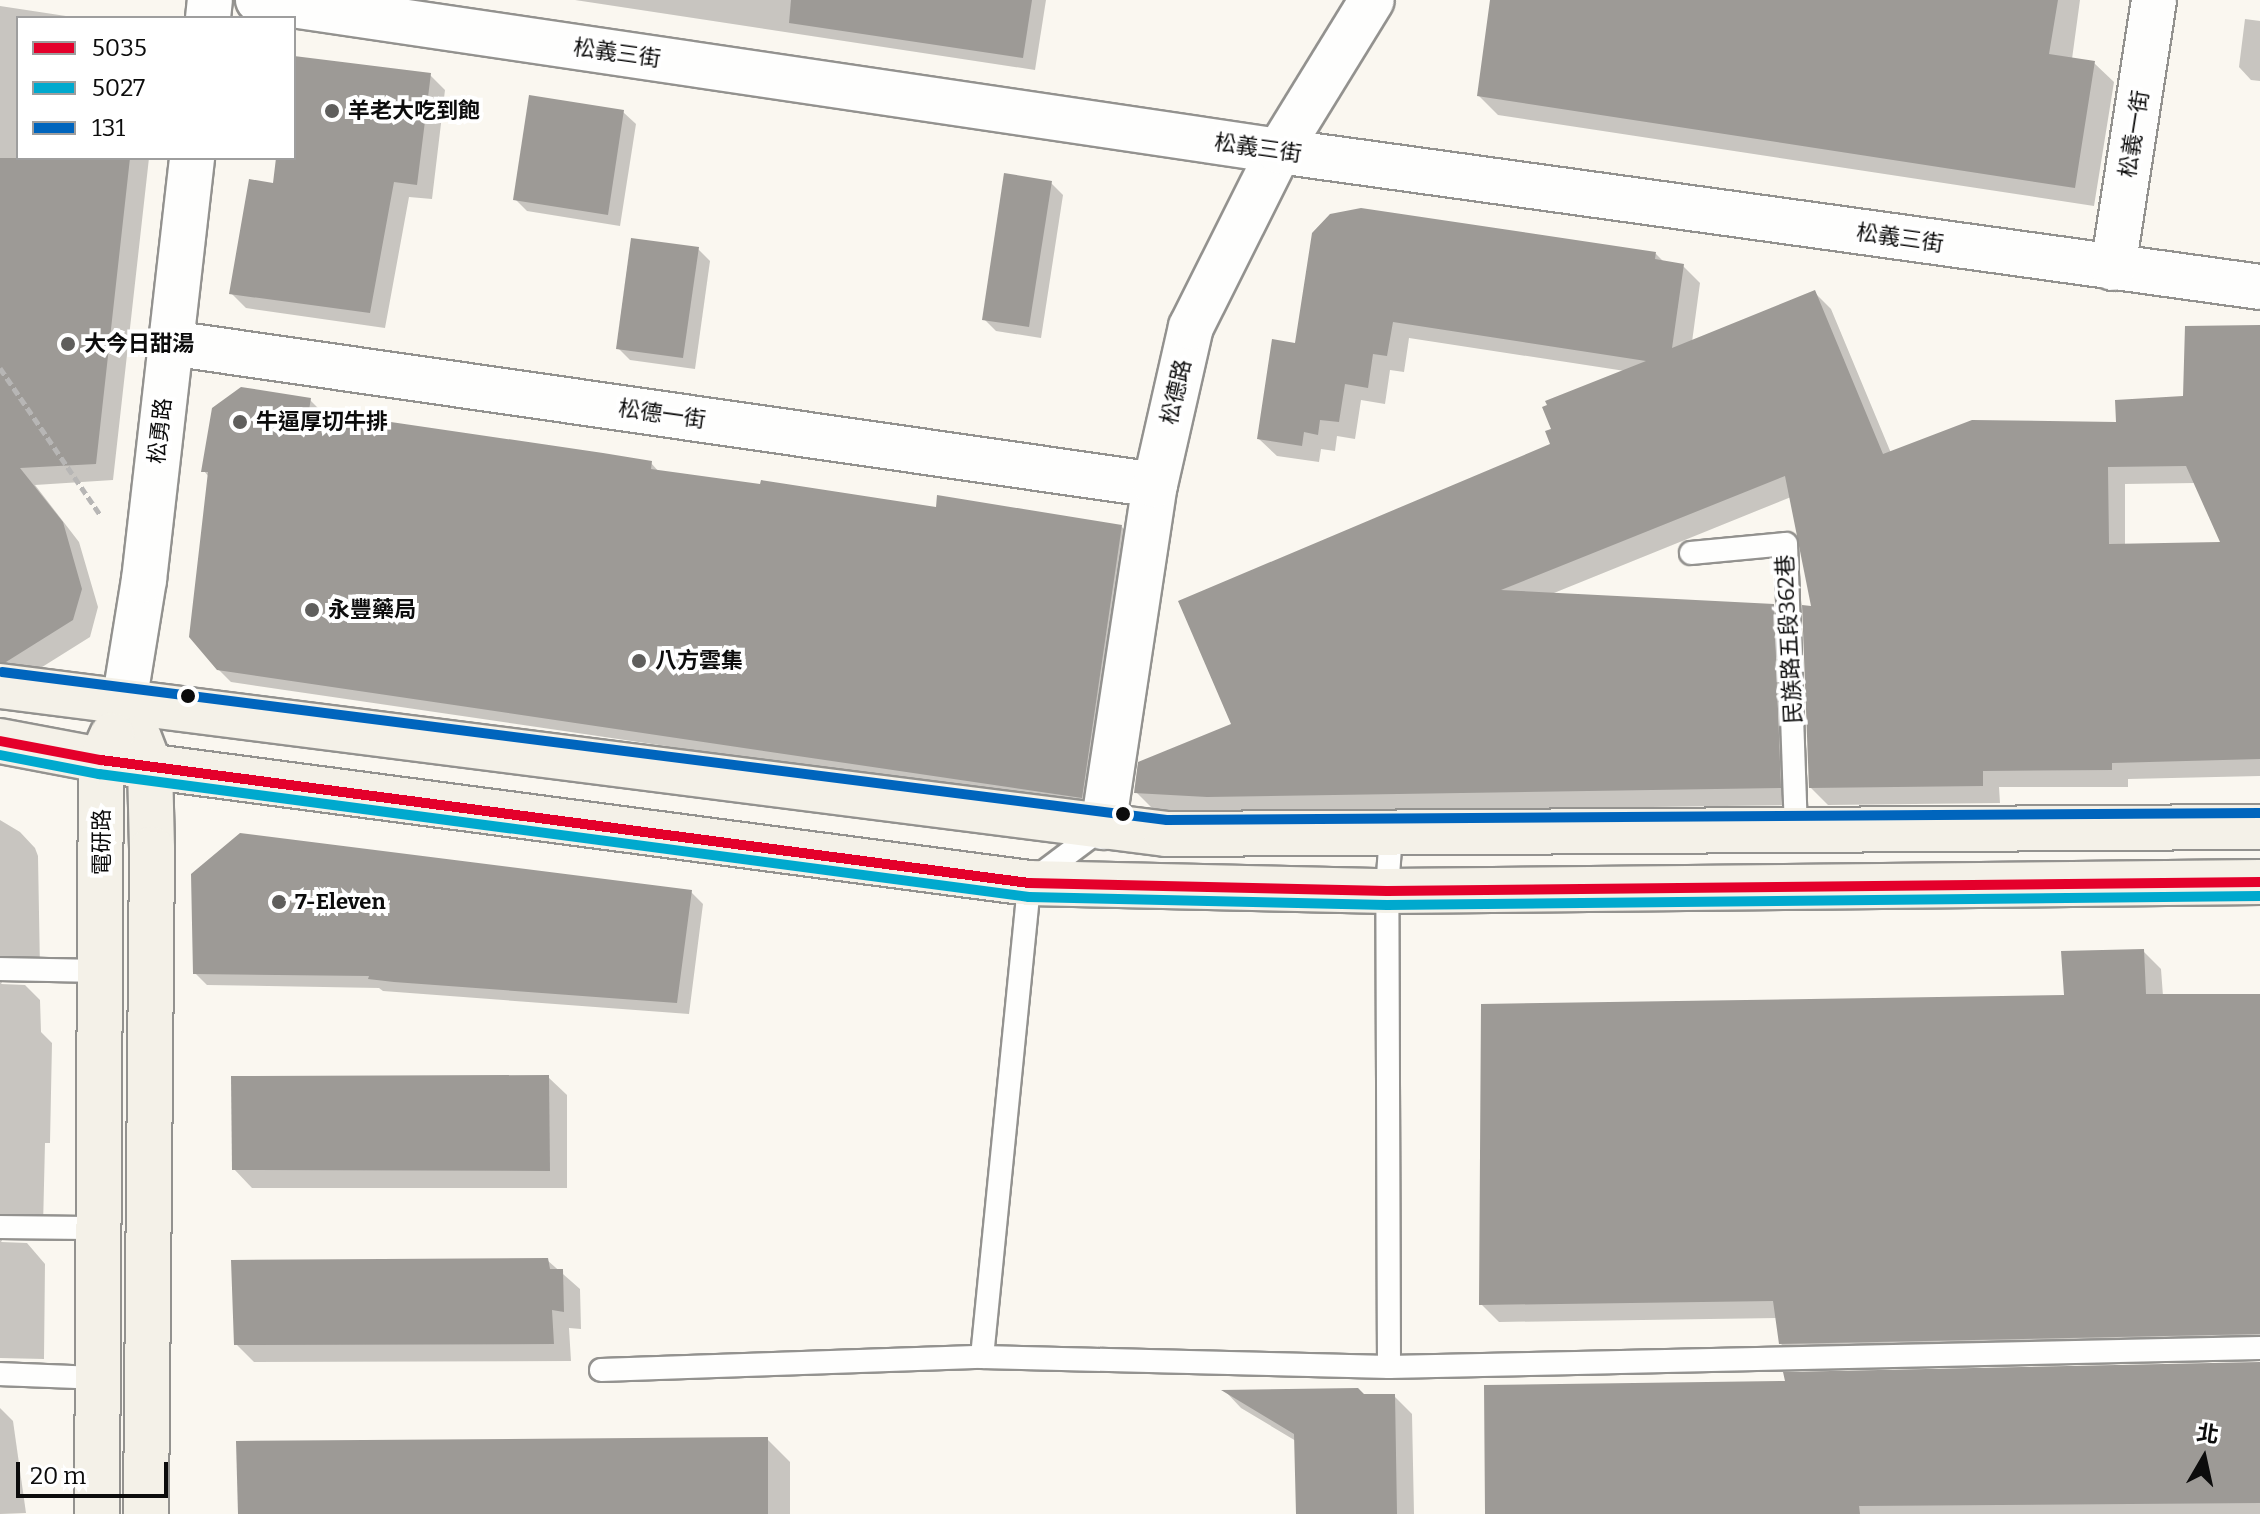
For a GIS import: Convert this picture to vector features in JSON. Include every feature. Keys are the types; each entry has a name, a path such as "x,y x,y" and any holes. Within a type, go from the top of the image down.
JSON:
{"main road":[{"path":"0,686 1166,834 2260,827"},
{"path":"124,703 150,766 146,1514"},
{"name":"電研路","path":"97,1514 101,760 124,703"},
{"path":"0,741 101,760 1029,883 1387,891 2260,882"}],"street":[{"name":"松義三街","path":"258,0 1279,151 2260,287"},
{"name":"松德路","path":"1103,827 1155,485 1191,327 1279,151 1372,0"},
{"name":"松義一街","path":"2113,268 2154,0"},
{"name":"松勇路","path":"124,703 144,580 192,160"},
{"name":"松德一街","path":"170,343 1155,485"}],"lane":[{"name":"民族路五段362巷","path":"1691,553 1786,544 1796,828"},
{"path":"982,1357 1029,883 1103,827"},
{"path":"1389,1367 1387,891 1391,833"},
{"path":"0,969 102,971"},
{"path":"0,1227 99,1228"},
{"path":"601,1370 982,1357 1389,1367 2260,1348"},
{"path":"0,1374 98,1378"}],"path":[{"path":"0,368 144,580"}],"building":[{"path":"791,0 1032,0 1023,58 789,23"},
{"path":"1490,0 2058,0 2049,54 2095,61 2075,188 1477,96"},
{"path":"296,56 431,73 417,185 394,182 370,313 229,294 249,179 273,183 276,160 296,160"},
{"path":"529,95 624,110 608,215 513,200"},
{"path":"0,158 130,160 96,464 20,468 63,522 82,589 73,620 6,662 0,662"},
{"path":"1004,173 1052,181 1029,327 982,320"},
{"path":"1361,208 1656,252 1655,259 1684,264 1672,348 1815,290 1883,454 1972,420 2116,422 2115,400 2183,396 2185,326 2260,325 2260,759 2112,763 2112,770 1983,771 1983,786 1809,788 1802,605 1811,606 1785,476 1501,590 1774,604 1781,788 1207,797 1134,793 1138,762 1231,724 1178,601 1550,444 1545,431 1551,429 1542,407 1547,405 1545,401 1646,361 1393,322 1387,356 1373,354 1368,388 1345,384 1339,422 1320,420 1318,435 1304,432 1302,446 1257,439 1272,339 1295,343 1312,233 1330,214","holes":["2186,466 2220,542 2109,544 2108,467"]},
{"path":"631,238 699,247 683,358 616,349"},
{"path":"241,387 311,398 309,410 652,461 651,469 760,484 761,480 936,507 937,495 1122,525 1082,798 217,670 189,637 208,472 201,472 212,408"},
{"path":"240,833 692,890 677,1003 394,982 368,979 369,976 193,974 191,874"},
{"path":"2144,949 2146,994 2260,994 2260,1334 1779,1344 1773,1301 1479,1305 1481,1004 2064,995 2061,951"},
{"path":"549,1075 550,1171 232,1170 231,1076"},
{"path":"548,1258 550,1269 563,1269 564,1312 552,1310 554,1344 234,1345 231,1260"},
{"path":"2260,1362 2260,1503 1859,1506 1860,1514 1485,1514 1484,1385 1785,1381 1783,1372"},
{"path":"1358,1388 1364,1394 1395,1394 1397,1514 1296,1514 1294,1434 1221,1390"},
{"path":"768,1437 768,1514 238,1514 236,1441"}],"transit line":[{"name":"131","path":"2,672 1167,820 2260,813"},
{"name":"5035","path":"0,741 101,760 1029,883 1387,891 2260,882"},
{"name":"5027","path":"0,755 99,774 1029,897 1387,905 2260,896"}],"place":[{"name":"羊老大吃到飽","path":"332,111"},
{"name":"大今日甜湯","path":"68,344"},
{"name":"牛逼厚切牛排","path":"240,422"},
{"name":"永豐藥局","path":"312,610"},
{"name":"八方雲集","path":"639,661"},
{"name":"7-Eleven","path":"279,902"}]}
